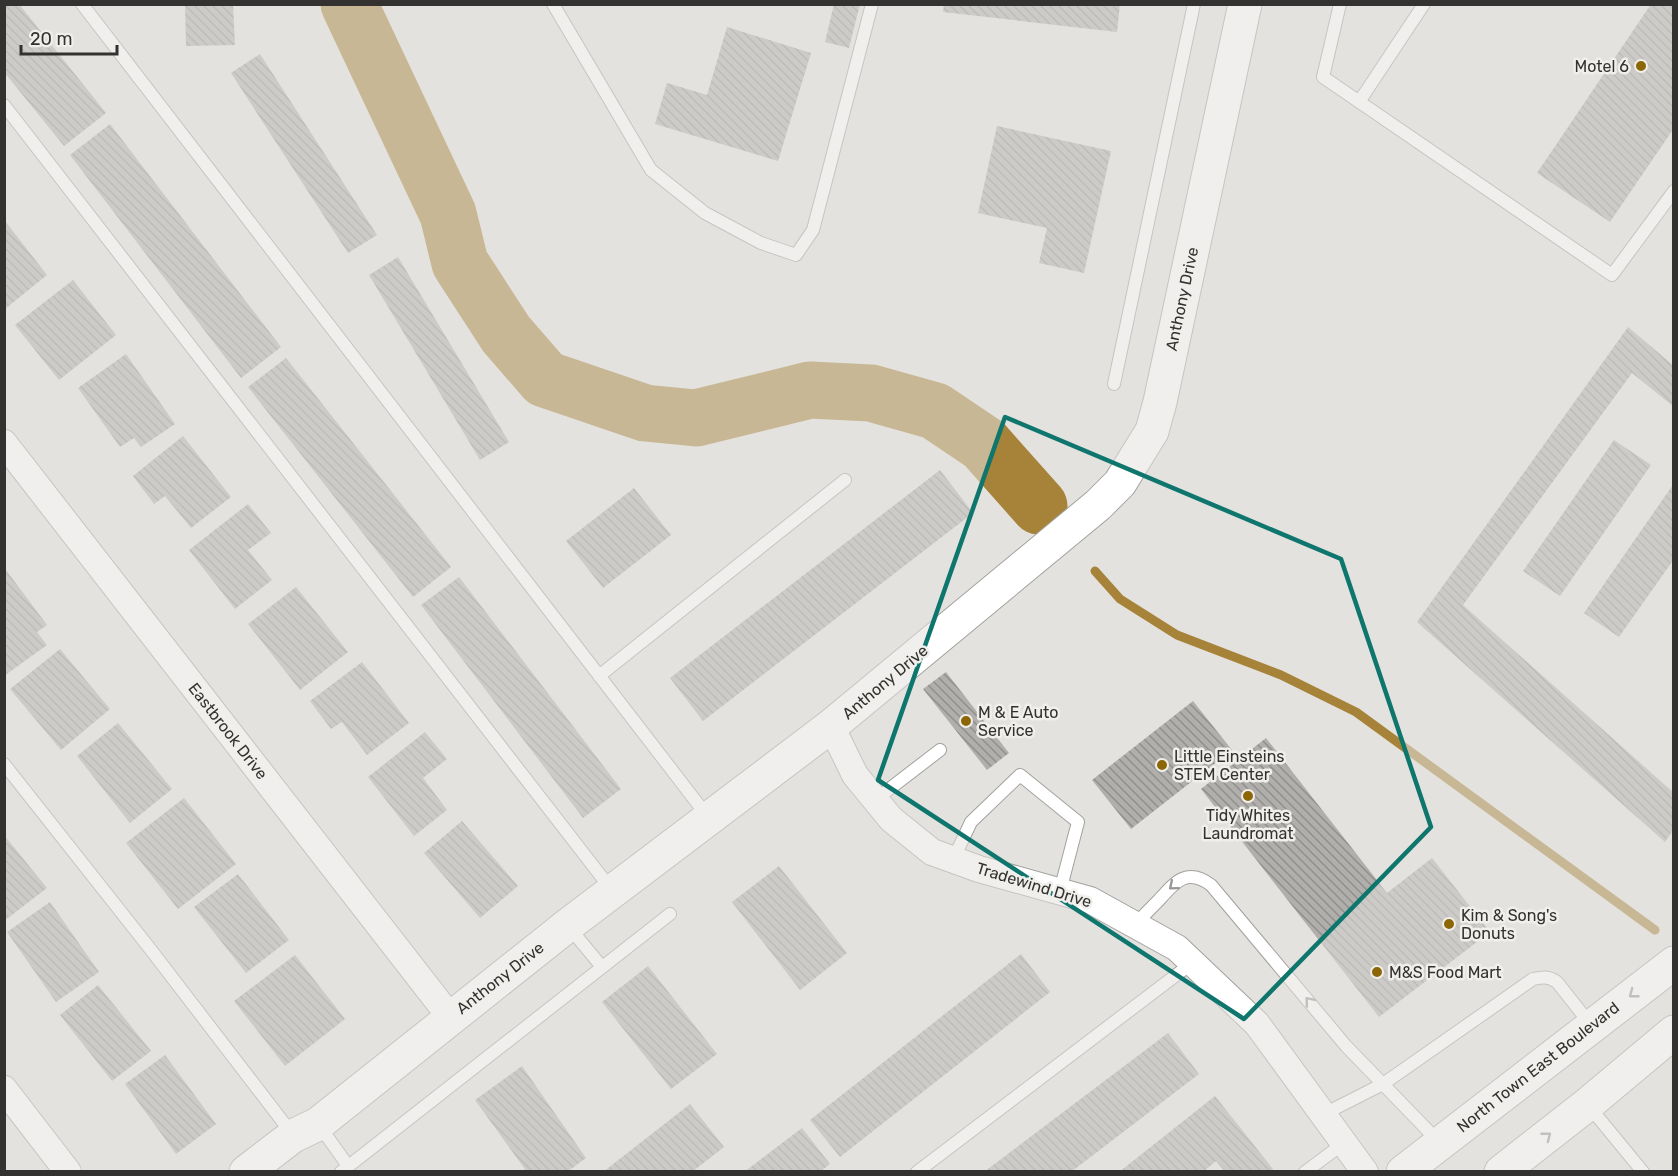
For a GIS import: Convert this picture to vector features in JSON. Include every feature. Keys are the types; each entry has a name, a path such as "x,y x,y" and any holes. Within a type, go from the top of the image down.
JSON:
{"street":[{"name":"Anthony Drive","path":"246,1172 306,1130 612,891 831,726 1098,505 1120,483 1152,431 1160,402 1245,4"},
{"name":"Eastbrook Drive","path":"4,443 451,1018"},
{"name":"Tradewind Drive","path":"831,726 855,775 875,800 891,819 932,852 979,869 1090,900 1177,948 1257,1024 1365,1172"},
{"name":"North Town East Boulevard","path":"1403,1172 1674,963"},
{"path":"1501,1172 1588,1104 1674,1032"},
{"path":"4,1089 68,1172"}],"lane":[{"path":"82,4 709,818"},
{"path":"553,4 651,170 705,213 761,243 796,255 813,230 872,4"},
{"path":"1114,384 1194,4"},
{"path":"1340,4 1323,76 1612,275 1674,191"},
{"path":"1359,102 1424,4"},
{"path":"4,105 612,891"},
{"path":"599,676 845,480"},
{"path":"875,800 940,750"},
{"path":"4,764 151,950 306,1130 345,1169 670,914"},
{"path":"953,860 971,822 1020,775 1078,822 1060,891"},
{"path":"1135,925 1175,882 1188,877 1203,879 1211,885 1346,1046 1440,1143"},
{"path":"568,925 602,967"},
{"path":"917,1172 1192,963"},
{"path":"1324,1114 1383,1084 1533,979 1544,976 1557,982 1592,1026"},
{"path":"1588,1104 1643,1172"},
{"path":"1305,1172 1344,1143"}],"highlighted area":[{"path":"1005,417 1341,559 1431,827 1244,1019 878,780"}],"building":[{"path":"4,4 19,4 106,113 64,146 4,72"},
{"path":"185,4 233,4 235,45 186,46"},
{"path":"834,4 860,4 849,48 825,42"},
{"path":"944,4 1120,4 1117,32 943,12"},
{"name":"Motel 6","path":"1651,4 1674,4 1674,128 1610,222 1537,173"},
{"path":"727,27 811,53 778,161 655,124 667,83 707,95"},
{"path":"260,54 377,235 348,253 231,73"},
{"path":"110,124 281,347 241,378 70,155"},
{"path":"997,126 1111,151 1084,273 1039,263 1047,228 978,213"},
{"path":"5,221 47,275 5,309"},
{"path":"398,257 509,442 480,460 369,275"},
{"path":"73,280 116,335 59,380 15,325"},
{"path":"1628,327 1674,366 1674,407 1632,373 1463,605 1674,793 1674,829 1665,842 1417,622"},
{"path":"126,354 175,424 141,447 134,438 120,447 78,388"},
{"path":"286,358 451,567 413,597 248,387"},
{"path":"183,436 231,497 191,528 165,496 154,504 133,476"},
{"path":"1614,440 1651,465 1560,596 1523,571"},
{"path":"940,470 973,513 703,721 670,678"},
{"path":"1672,486 1674,487 1674,559 1619,637 1584,613"},
{"path":"634,488 671,535 603,588 566,541"},
{"path":"248,504 271,533 248,550 272,580 235,609 189,550"},
{"path":"6,570 47,625 37,632 47,645 4,676 4,571"},
{"path":"459,577 621,789 583,818 421,605"},
{"path":"296,587 348,652 300,690 248,624"},
{"path":"60,649 110,709 61,750 10,689"},
{"path":"362,662 409,723 367,755 342,722 331,729 310,701"},
{"name":"M & E Auto Service","path":"946,672 1009,753 987,770 923,689"},
{"name":"Little Einsteins STEM Center","path":"1193,701 1232,750 1131,829 1092,780"},
{"path":"118,723 172,789 130,823 77,756"},
{"path":"425,732 447,759 423,778 447,810 414,836 368,777"},
{"path":"1266,738 1387,893 1432,858 1490,932 1379,1017 1201,789"},
{"path":"184,798 236,864 178,909 126,843"},
{"path":"462,821 518,886 480,918 424,853"},
{"path":"4,835 47,888 4,921"},
{"path":"779,866 847,953 800,990 732,902"},
{"path":"238,874 289,940 246,973 194,907"},
{"path":"50,902 99,972 56,1002 7,932"},
{"path":"1021,954 1050,992 840,1157 810,1120"},
{"path":"295,955 345,1019 285,1066 234,1001"},
{"path":"648,966 717,1054 671,1089 602,1002"},
{"path":"98,985 151,1051 112,1081 60,1015"},
{"path":"1168,1033 1199,1074 1071,1172 984,1172"},
{"path":"165,1055 216,1124 176,1154 125,1084"},
{"path":"522,1066 586,1158 567,1172 527,1172 475,1100"},
{"path":"1215,1096 1273,1169 1270,1172 1225,1172 1216,1161 1203,1172 1119,1172"},
{"path":"690,1104 724,1147 692,1172 603,1172"},
{"path":"802,1128 830,1164 820,1172 744,1172"}],"waterway":[{"path":"349,4 448,214 460,263 506,334 545,379 645,413 696,418 810,390 871,393 935,411 984,444 1039,506"},
{"path":"1095,571 1120,599 1177,635 1281,675 1356,712 1655,930"}],"place":[{"name":"Motel 6","path":"1641,66"},
{"name":"M & E Auto Service","path":"966,721"},
{"name":"Little Einsteins STEM Center","path":"1162,765"},
{"name":"Tidy Whites Laundromat","path":"1248,796"},
{"name":"Kim & Song's Donuts","path":"1449,924"},
{"name":"M&S Food Mart","path":"1377,972"}]}
